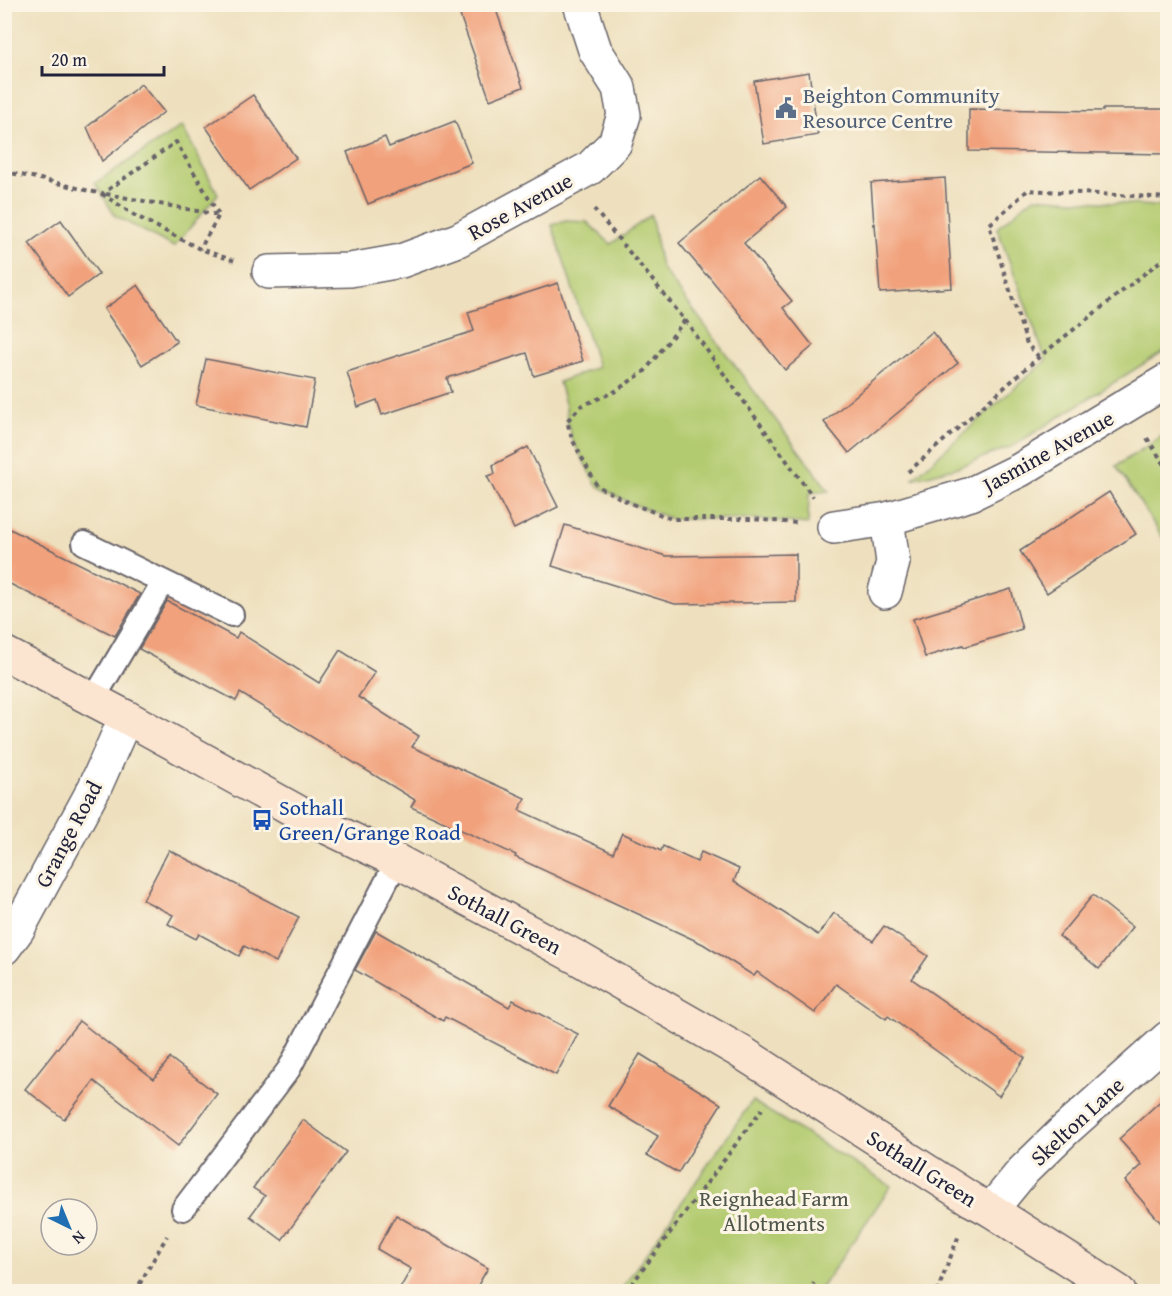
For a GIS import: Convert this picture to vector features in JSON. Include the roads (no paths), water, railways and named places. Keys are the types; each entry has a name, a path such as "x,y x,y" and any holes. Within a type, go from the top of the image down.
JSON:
{"street":[{"name":"Rose Avenue","path":"269,272 350,270 401,261 458,240 590,168 615,143 624,115 619,88 596,50 580,4"},
{"name":"Jasmine Avenue","path":"834,526 887,519 970,494 1020,470 1167,380"},
{"path":"885,592 893,562 887,519"},
{"name":"Sothall Green","path":"4,652 314,821 397,861 576,957 741,1052 1119,1292"},
{"name":"Grange Road","path":"4,948 18,928 95,787 126,717"},
{"name":"Skelton Lane","path":"982,1205 1023,1171 1167,1038"}],"lane":[{"path":"84,543 232,615"},
{"path":"93,700 163,582"},
{"path":"183,1209 289,1069 397,861"}],"place":[{"name":"Beighton Community Resource Centre","path":"786,108"},
{"name":"Sothall Green/Grange Road","path":"262,820"}],"park label":[{"name":"Reignhead Farm Allotments","path":"774,1210"}]}
